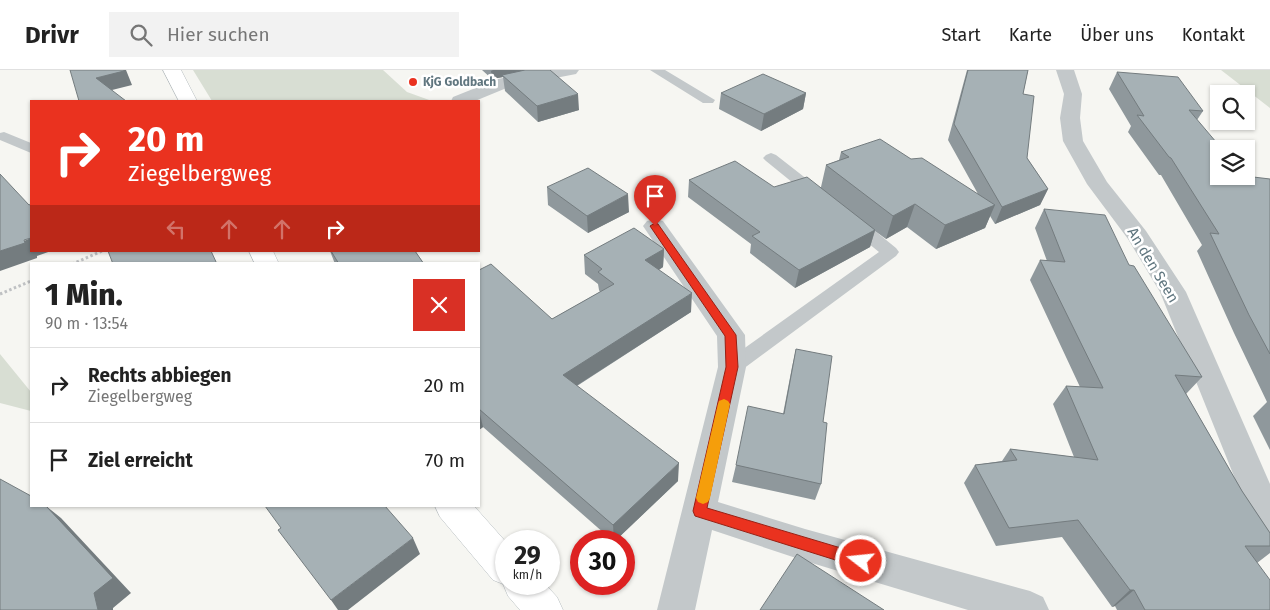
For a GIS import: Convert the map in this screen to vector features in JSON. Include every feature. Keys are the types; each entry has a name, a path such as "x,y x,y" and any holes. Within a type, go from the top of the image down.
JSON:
{"street":[{"path":"172,70 187,100"},
{"path":"462,100 504,83 570,70"},
{"name":"An den Seen","path":"1065,70 1072,94 1070,118 1073,141 1098,184 1138,236 1173,292 1261,502 1270,519"},
{"path":"655,226 730,335 732,367 676,610"},
{"path":"453,507 495,555"},
{"path":"700,511 805,545 1030,610"}],"lane":[{"path":"656,70 708,100"},
{"path":"4,136 30,149"},
{"path":"732,367 890,252 771,158"}],"path":[{"path":"77,262 100,252"},
{"path":"0,294 30,281"}],"shaded area":[{"path":"193,70 383,70 407,92 429,100 211,100"},
{"path":"1221,70 1270,70 1270,108 1255,96 1255,85 1240,85"},
{"path":"0,354 30,391 30,411 0,403"}],"building":[{"path":"70,70 124,70 96,78 125,100 79,100"},
{"path":"525,70 550,70 578,94 537,106 502,75"},
{"path":"968,70 1028,70 1023,94 1034,96 1027,158 1048,189 1002,207 954,124"},
{"path":"1117,72 1178,77 1203,111 1189,110 1214,140 1210,140 1210,185 1255,185 1255,177 1270,179 1270,354 1210,233 1219,234 1171,158 1137,115 1144,116"},
{"path":"763,74 806,93 764,114 721,93"},
{"path":"880,139 911,159 922,158 995,205 945,225 915,204 893,216 826,165 849,157 841,152"},
{"path":"735,161 774,187 807,177 875,230 799,270 752,236 760,232 689,180"},
{"path":"588,168 628,194 587,216 547,187"},
{"path":"0,174 30,204 30,238 24,240 25,243 0,251"},
{"path":"1044,209 1105,215 1129,265 1134,266 1202,377 1175,375 1242,491 1270,533 1270,546 1245,546 1270,580 1270,610 1145,610 1134,590 1130,590 1078,520 1009,528 975,465 1017,460 1010,449 1098,460 1066,386 1103,388 1040,260 1065,262"},
{"path":"634,228 664,249 645,260 692,293 563,375 679,463 613,525 480,410 480,270 491,264 552,319 614,284 598,272 602,269 584,255"},
{"path":"108,252 211,252 216,262 112,262"},
{"path":"332,252 416,252 423,262 338,262"},
{"path":"796,349 832,356 823,422 827,423 821,484 736,465 748,406 784,414"},
{"path":"0,479 30,495 30,507 47,507 113,578 94,593 98,610 0,610"},
{"path":"266,507 386,507 413,538 331,600 278,530 281,528"},
{"path":"797,554 884,610 760,610"}],"slow traffic":[{"path":"703,498 724,404"}],"place":[{"name":"KjG Goldbach","path":"413,82"}],"route":[{"path":"655,226 730,335 732,367 700,511 861,561"}]}
